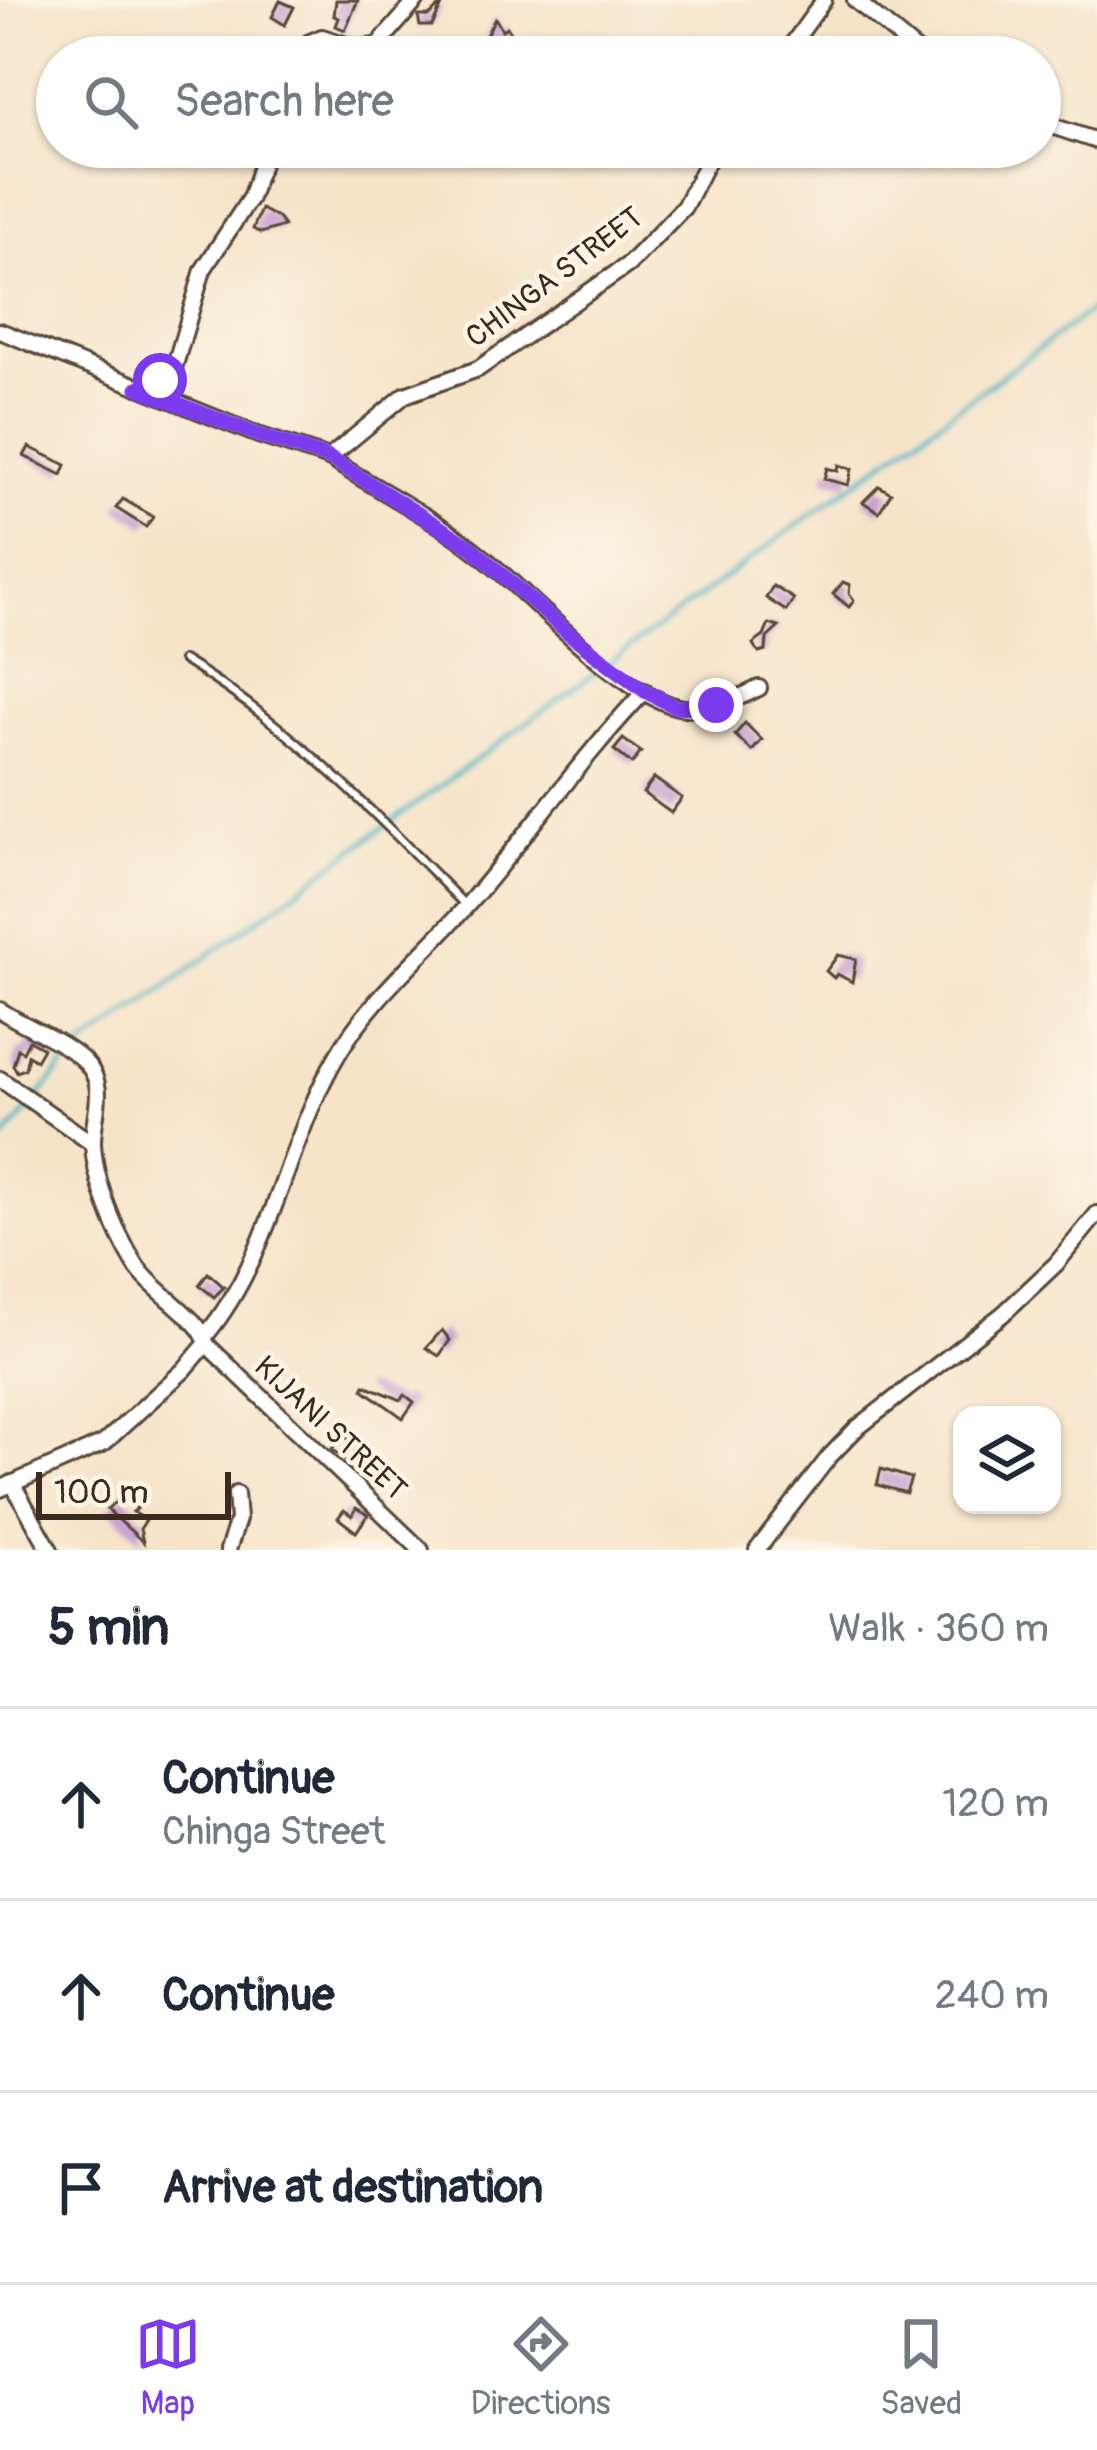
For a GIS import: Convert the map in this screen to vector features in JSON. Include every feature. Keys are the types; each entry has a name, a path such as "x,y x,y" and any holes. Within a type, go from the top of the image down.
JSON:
{"street":[{"path":"386,36 417,0"},
{"path":"798,36 824,0"},
{"path":"855,0 899,36"},
{"path":"1061,129 1097,141"},
{"path":"138,388 169,375 175,365 202,270 243,211 260,168"},
{"name":"CHINGA STREET","path":"329,458 405,394 478,370 628,264 684,207 704,168"},
{"path":"0,331 258,435 329,458 471,547 593,654 664,702 688,708 730,703 759,688"},
{"path":"50,1550 6,1486 104,1443 184,1370 245,1275 298,1137 340,1051 365,1014 466,906 598,740 645,691"},
{"name":"KIJANI STREET","path":"0,1010 88,1065 99,1092 93,1144 105,1196 136,1267 158,1294 421,1550"},
{"path":"0,1079 93,1144"},
{"path":"757,1550 856,1429 1004,1313 1056,1264 1097,1214"},
{"path":"228,1550 238,1520 236,1494"}],"lane":[{"path":"183,660 261,712 350,787 466,906"}],"building":[{"path":"336,0 358,0 345,30 336,26"},
{"path":"280,1 294,7 285,25 272,17"},
{"path":"443,3 432,26 420,26 418,16 429,16"},
{"path":"495,18 512,36 486,36"},
{"path":"261,209 284,226 261,233 253,229"},
{"path":"29,447 66,465 62,475 24,456"},
{"path":"839,465 852,469 848,485 824,479 827,468 838,471"},
{"path":"879,486 891,493 879,512 863,502"},
{"path":"123,499 153,517 146,527 116,508"},
{"path":"843,582 850,585 854,600 849,607 833,594"},
{"path":"773,586 794,599 786,611 766,598"},
{"path":"769,624 779,627 767,638 766,651 759,653 753,644"},
{"path":"745,723 762,740 752,751 735,735"},
{"path":"623,739 641,752 632,764 614,750"},
{"path":"654,778 682,798 671,813 643,793"},
{"path":"838,955 856,959 852,982 826,971"},
{"path":"29,1040 43,1048 36,1060 28,1055 25,1069 17,1072 13,1065 18,1049 23,1052"},
{"path":"208,1273 224,1287 214,1297 199,1285"},
{"path":"442,1330 450,1340 439,1356 426,1348"},
{"path":"365,1385 401,1400 405,1395 414,1402 403,1418 363,1389"},
{"path":"342,1435 357,1445 346,1460 332,1449"},
{"path":"881,1469 911,1478 906,1493 877,1485"},
{"path":"124,1495 137,1509 133,1512 146,1520 140,1529 143,1542 107,1509"},
{"path":"356,1508 368,1515 356,1532 338,1518 344,1510 352,1516"}],"waterway":[{"path":"79,1050 1097,306"},
{"path":"0,1144 71,1057"}],"route":[{"path":"160,380 138,388 329,458 471,547 607,665 664,702 688,708 716,705"}]}
